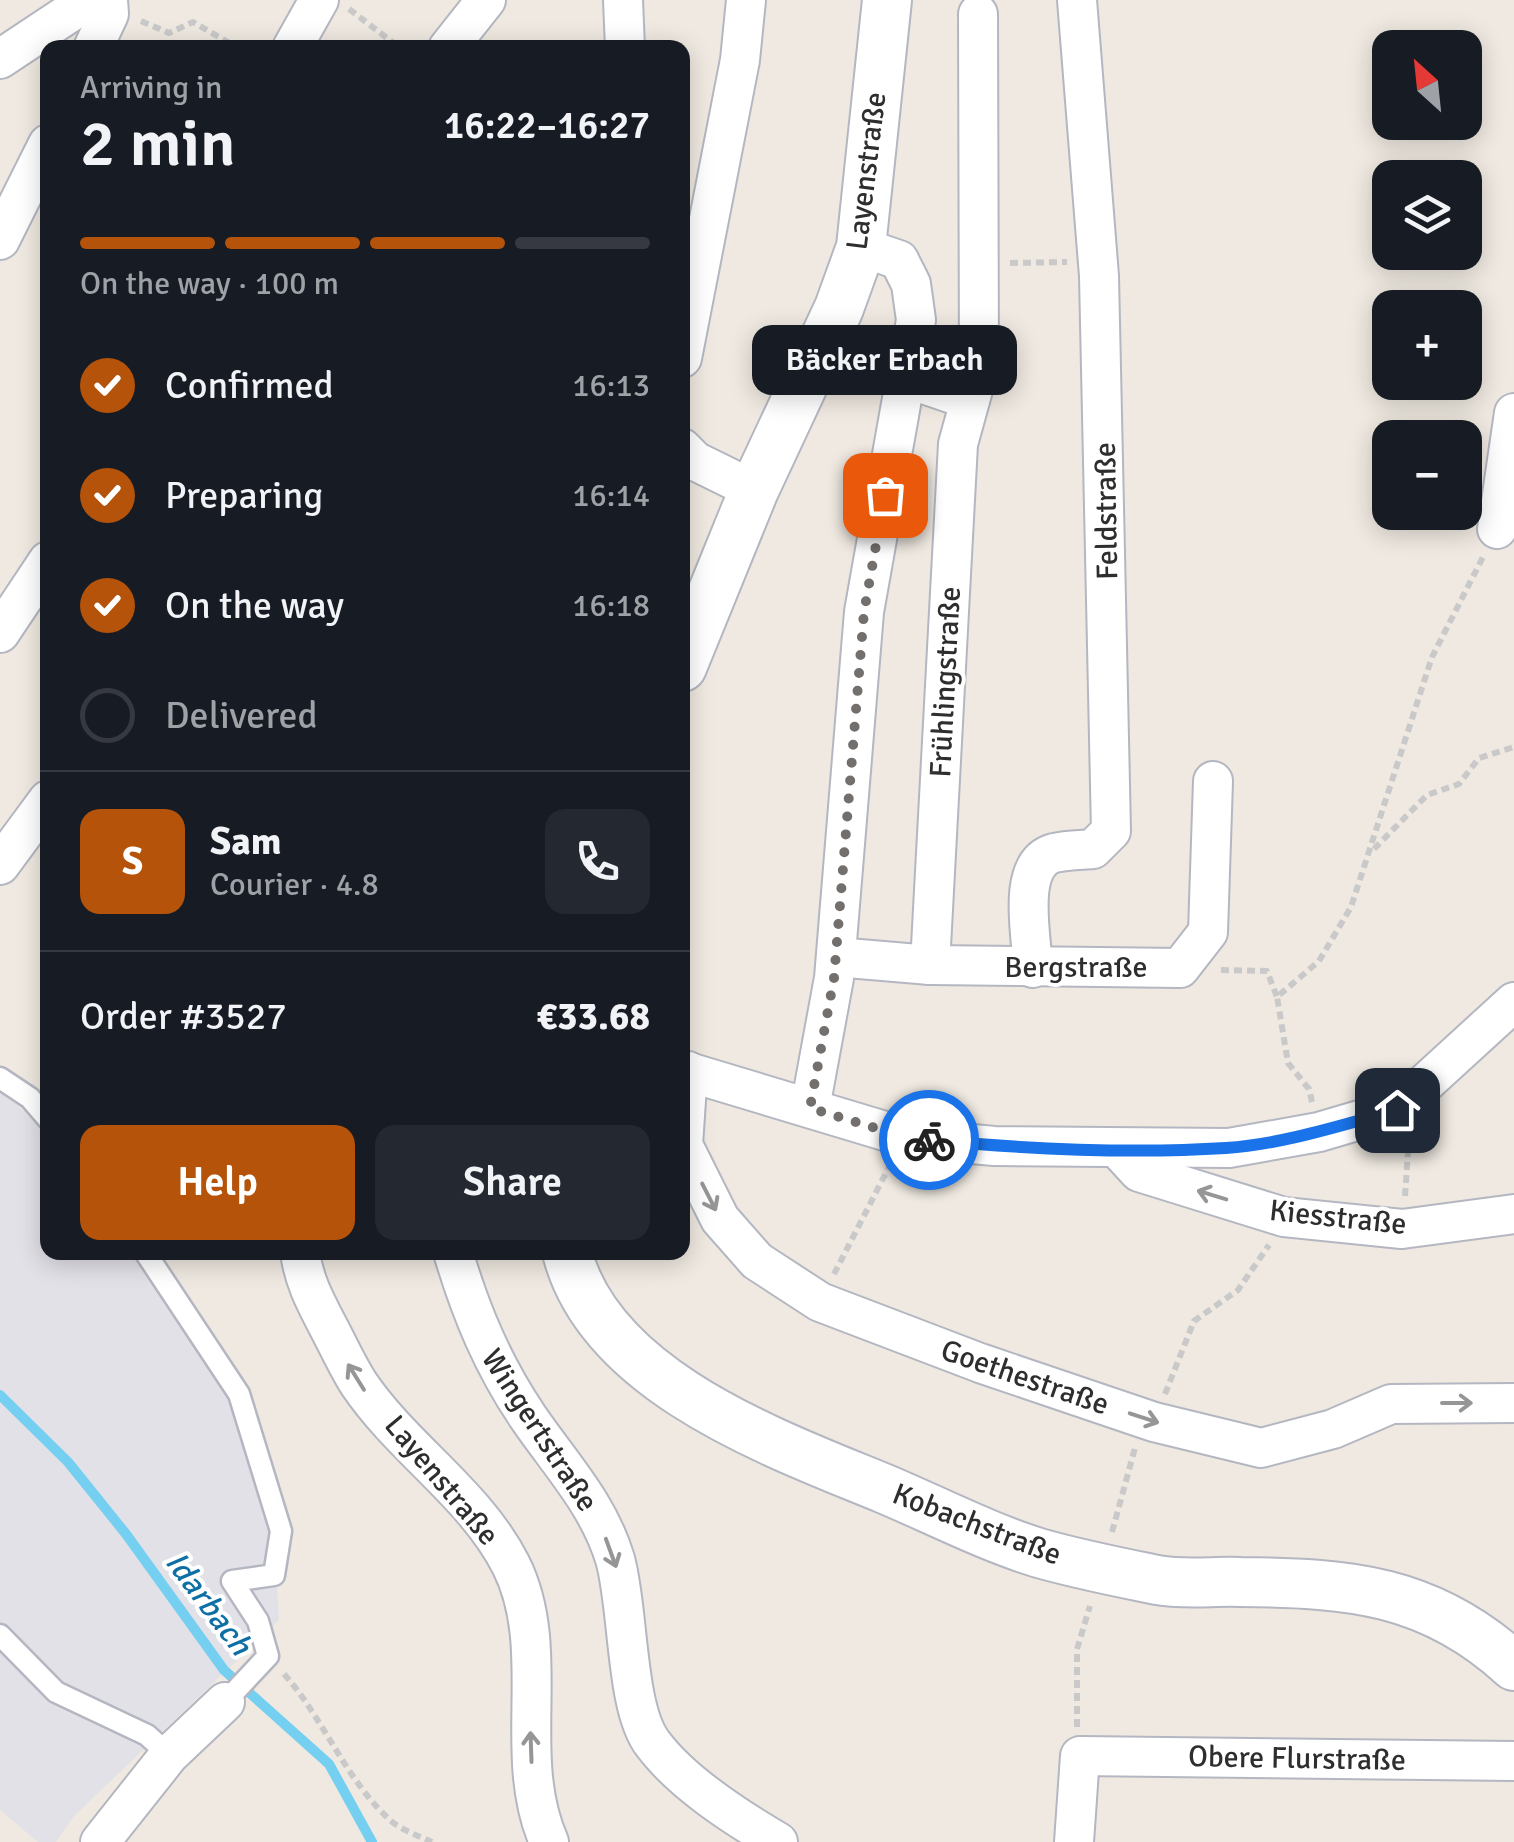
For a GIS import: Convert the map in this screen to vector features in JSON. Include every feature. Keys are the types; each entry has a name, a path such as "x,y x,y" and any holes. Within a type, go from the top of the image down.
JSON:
{"street":[{"path":"296,40 319,0"},
{"path":"454,40 486,0"},
{"path":"623,0 625,40"},
{"path":"690,317 740,60 746,0"},
{"name":"Layenstraße","path":"690,647 754,490 840,308 861,247 887,0"},
{"name":"Feldstraße","path":"1033,968 1030,887 1035,865 1051,853 1093,849 1111,831 1098,261 1077,0"},
{"path":"95,40 102,2"},
{"path":"0,60 102,2"},
{"name":"Frühlingstraße","path":"930,965 958,444 978,368 978,14"},
{"path":"0,240 40,160"},
{"path":"810,1108 836,957 864,612 916,320 911,284 899,260 861,247"},
{"path":"906,378 970,400"},
{"path":"1497,529 1514,413"},
{"path":"690,455 754,490"},
{"path":"0,633 40,573"},
{"name":"Bergstraße","path":"836,957 930,965 1180,968 1208,932 1212,781"},
{"path":"0,865 40,811"},
{"path":"690,1072 905,1137 994,1146 1228,1148 1318,1132 1397,1110 1514,1002"},
{"name":"Kiesstraße","path":"1117,1148 1139,1172 1284,1217 1402,1229 1514,1214"},
{"name":"Goethestraße","path":"690,1161 720,1219 757,1262 820,1302 980,1363 1154,1422 1261,1448 1334,1429 1391,1404 1514,1403"},
{"name":"Layenstraße","path":"301,1260 304,1281 360,1385 466,1502 510,1563 529,1610 530,1752 542,1826 549,1842"},
{"name":"Wingertstraße","path":"455,1260 482,1341 529,1418 587,1494 615,1559 638,1714 652,1744 729,1814 778,1842"},
{"name":"Kobachstraße","path":"571,1260 585,1296 608,1328 640,1358 717,1415 1037,1552 1162,1581 1327,1583 1384,1591 1438,1612 1481,1636 1514,1666"},
{"path":"100,1842 169,1755 225,1702"},
{"name":"Obere Flurstraße","path":"1074,1842 1080,1756 1514,1760"}],"lane":[{"path":"0,1078 40,1110"},
{"path":"150,1260 239,1394 281,1530 274,1575 232,1581 258,1621 263,1662 225,1702"},
{"path":"0,1636 56,1692 147,1735 169,1755"}],"path":[{"path":"337,0 390,40"},
{"path":"102,2 169,33 193,22 224,40"},
{"path":"978,264 1098,261"},
{"path":"1276,997 1320,961 1352,907 1432,657 1497,529"},
{"path":"1372,851 1427,795 1459,784 1479,758 1514,747"},
{"path":"1180,968 1267,971 1276,997 1288,1064 1309,1089 1318,1132"},
{"path":"1397,1110 1409,1137 1402,1229"},
{"path":"820,1302 905,1137"},
{"path":"1076,1716 1077,1648 1103,1568 1133,1451 1154,1422 1194,1321 1238,1290 1262,1259 1284,1217"},
{"path":"263,1662 302,1694 357,1783 393,1823 432,1842"}],"shaded area":[{"path":"0,1088 40,1128 40,1260 136,1260 225,1393 245,1434 273,1526 279,1620 73,1817 56,1842 38,1842 0,1810"}],"waterway":[{"name":"Idarbach","path":"0,1395 68,1462 126,1534 224,1670 329,1764 372,1842"}],"way so far":[{"path":"885,495 864,612 834,978 810,1108 908,1138 929,1140"}],"place":[{"name":"Bäcker Erbach","path":"885,495"}],"route":[{"path":"929,1140 994,1146 1228,1148 1318,1132 1397,1110"}]}
